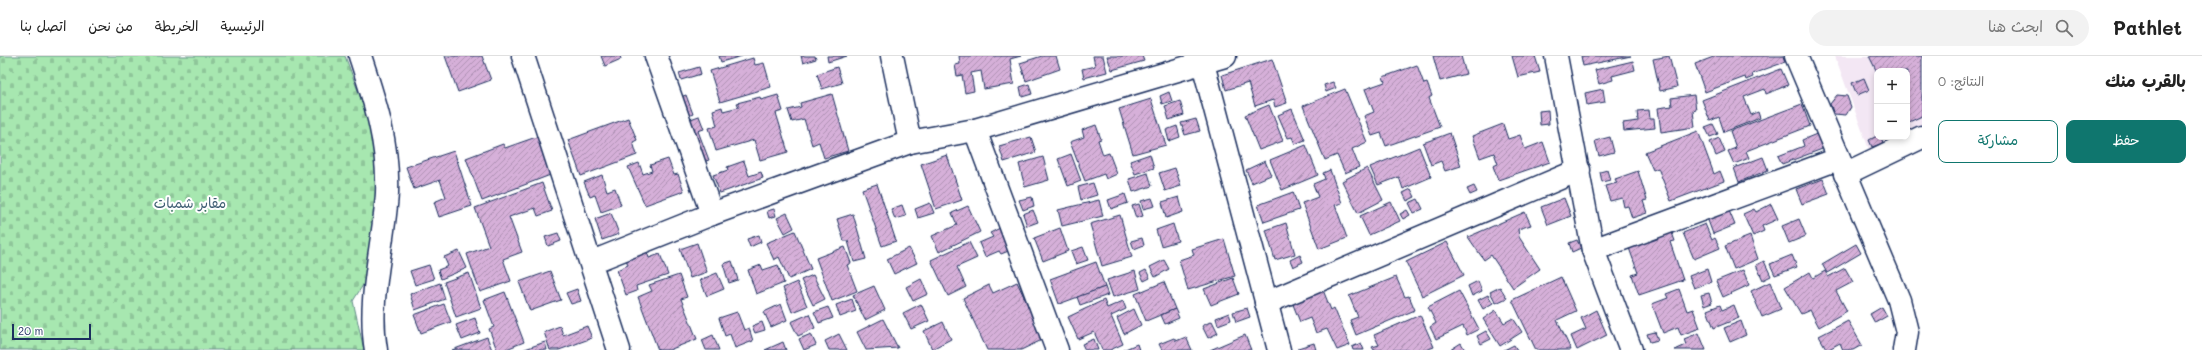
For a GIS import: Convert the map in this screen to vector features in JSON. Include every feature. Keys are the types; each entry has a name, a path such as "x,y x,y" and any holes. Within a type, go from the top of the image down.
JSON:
{"street":[{"path":"360,56 381,121 387,159 387,192 383,240 375,286 373,334 376,350"},
{"path":"523,56 592,262 619,350"},
{"path":"656,56 712,214"},
{"path":"892,56 910,142"},
{"path":"592,262 712,214 910,142 975,130 1201,59 1225,56"},
{"path":"1556,56 1579,170 1593,250 1626,348"},
{"path":"1796,56 1895,288 1911,335"},
{"path":"1201,59 1279,350"},
{"path":"975,130 1057,350"},
{"path":"1593,250 1842,166 1922,137"},
{"path":"1266,303 1579,170"}],"shaded area":[{"path":"1835,56 1922,56 1922,132 1910,137 1910,68 1874,68 1874,140 1904,140 1871,155"}],"green space":[{"name":"مقابر شمبات","path":"0,56 345,56 379,147 380,228 366,280 353,301 364,350 0,350"}],"building":[{"path":"445,56 482,56 491,80 458,92"},
{"path":"601,56 620,56 621,59 605,66"},
{"path":"719,56 742,56 721,62"},
{"path":"801,56 815,56 816,59 803,63"},
{"path":"827,56 847,56 828,62"},
{"path":"959,56 1021,56 1010,59 1014,84 984,89 981,71 971,73 974,91 965,93 962,75 957,76 955,65 960,64"},
{"path":"1042,56 1056,56 1060,69 1026,81 1020,63"},
{"path":"1093,56 1103,56 1107,72 1084,78 1082,69 1095,66"},
{"path":"1107,56 1142,56 1144,61 1112,70"},
{"path":"1433,56 1461,56 1466,74 1440,81"},
{"path":"1512,56 1535,56 1540,72 1518,77"},
{"path":"1581,56 1631,56 1583,66"},
{"path":"1669,56 1677,87 1660,91 1653,59"},
{"path":"1716,56 1783,56 1785,62 1752,74 1753,77 1746,80 1745,77 1705,92 1695,64"},
{"path":"1869,56 1922,56 1922,116 1910,122 1910,68 1875,68"},
{"path":"753,58 755,65 764,63 771,87 720,102 710,71"},
{"path":"1272,59 1287,103 1275,107 1273,100 1255,106 1248,83 1226,90 1222,75"},
{"path":"1633,61 1635,70 1612,76 1613,80 1599,84 1595,70"},
{"path":"1417,65 1424,84 1427,83 1432,96 1429,98 1440,127 1386,146 1381,133 1372,136 1364,116 1374,112 1365,89 1385,82 1383,77"},
{"path":"699,67 701,74 681,80 679,73"},
{"path":"837,67 842,83 822,89 817,74"},
{"path":"1781,69 1788,85 1766,94 1765,89 1744,97 1751,115 1758,112 1760,118 1724,132 1719,117 1710,121 1702,100"},
{"path":"1864,78 1869,90 1857,95 1852,83"},
{"path":"1333,82 1336,88 1326,92 1324,85"},
{"path":"1029,84 1032,94 1022,97 1020,87"},
{"path":"1345,89 1367,142 1352,149 1359,167 1345,173 1337,155 1325,160 1303,106"},
{"path":"1603,89 1605,102 1587,105 1585,93"},
{"path":"1169,92 1172,101 1162,104 1160,96"},
{"path":"832,94 848,151 824,158 819,142 812,145 804,119 792,122 788,110 801,107 800,103"},
{"path":"686,95 693,114 682,119 675,99"},
{"path":"778,95 783,111 776,113 788,152 760,160 754,140 716,151 709,128 717,126 713,110 722,107 723,111 739,107 737,103 760,97 761,100"},
{"path":"1694,95 1696,110 1693,111 1695,127 1661,132 1658,108 1672,106 1671,98"},
{"path":"1837,95 1847,96 1851,107 1846,115 1834,114 1830,104"},
{"path":"1151,99 1166,145 1133,154 1119,109"},
{"path":"1180,101 1184,115 1169,120 1165,106"},
{"path":"1802,104 1810,126 1746,151 1749,158 1734,164 1728,151 1736,148 1730,131"},
{"path":"1269,105 1283,141 1259,150 1245,115"},
{"path":"1292,109 1305,140 1295,144 1292,137 1288,138 1278,115"},
{"path":"1548,110 1549,124 1540,125 1539,111"},
{"path":"1649,110 1650,119 1654,119 1655,128 1624,131 1623,123 1638,121 1637,111"},
{"path":"699,116 704,129 698,131 709,160 700,163 685,121"},
{"path":"628,118 637,140 633,142 637,155 581,176 568,140"},
{"path":"1196,119 1200,131 1185,135 1181,123"},
{"path":"1503,124 1508,139 1520,135 1525,149 1543,142 1550,162 1498,180 1493,166 1498,164 1494,153 1480,158 1472,136"},
{"path":"1713,124 1718,134 1710,137 1705,127"},
{"path":"1096,125 1101,139 1098,140 1103,155 1109,153 1117,174 1106,179 1104,174 1085,181 1070,142 1084,137 1082,130"},
{"path":"1177,126 1180,137 1169,141 1166,130"},
{"path":"1698,131 1714,174 1720,171 1724,181 1671,201 1658,168 1653,170 1645,152"},
{"path":"1450,133 1461,166 1445,171 1441,161 1431,165 1423,143"},
{"path":"1819,133 1825,148 1782,164 1778,156 1804,146 1802,140"},
{"path":"539,136 553,174 482,201 466,158 503,144 505,148"},
{"path":"1031,137 1036,152 1004,162 999,146"},
{"path":"1610,137 1614,152 1599,156 1595,141"},
{"path":"1719,138 1725,152 1716,156 1710,142"},
{"path":"1874,138 1874,140 1882,140 1883,143 1872,147 1869,140"},
{"path":"1306,145 1318,175 1282,190 1270,160"},
{"path":"1419,147 1431,177 1403,189 1399,177 1378,185 1370,167"},
{"path":"454,151 472,206 439,217 434,202 446,197 440,180 414,189 406,167"},
{"path":"1071,154 1081,181 1068,186 1058,159"},
{"path":"1150,154 1154,168 1135,174 1130,161"},
{"path":"947,155 962,200 936,209 921,164"},
{"path":"1043,157 1049,180 1025,187 1019,164"},
{"path":"1763,157 1768,170 1739,182 1734,168"},
{"path":"668,159 674,175 678,174 684,191 645,205 628,167 639,163 643,174 652,171 650,165"},
{"path":"744,161 749,176 761,172 763,178 720,193 713,175 728,170 727,167"},
{"path":"1265,161 1271,175 1252,183 1246,170"},
{"path":"1175,168 1181,186 1165,191 1159,173"},
{"path":"1367,168 1383,200 1358,213 1342,181"},
{"path":"1330,170 1342,203 1335,205 1347,238 1319,249 1302,203 1318,197 1313,184 1325,179 1323,173"},
{"path":"1607,170 1610,180 1602,182 1600,172"},
{"path":"1638,171 1647,200 1643,201 1647,213 1632,218 1628,206 1624,207 1622,198 1610,201 1605,186 1617,183 1615,179"},
{"path":"1148,173 1152,186 1133,192 1129,179"},
{"path":"602,175 607,191 615,188 621,205 601,212 595,195 590,197 584,182"},
{"path":"1823,179 1829,194 1802,204 1796,189"},
{"path":"542,183 552,211 538,216 535,208 509,217 522,252 503,259 511,281 480,292 467,254 489,246 475,208"},
{"path":"1093,183 1097,195 1081,200 1078,187"},
{"path":"877,184 896,241 882,246 862,189"},
{"path":"1474,186 1477,192 1470,195 1467,189"},
{"path":"1411,189 1415,197 1407,201 1403,193"},
{"path":"1293,192 1299,210 1264,222 1258,205"},
{"path":"1125,194 1128,203 1111,209 1108,200"},
{"path":"1032,197 1034,206 1023,210 1019,200"},
{"path":"1179,197 1183,212 1166,218 1162,202"},
{"path":"1152,198 1155,206 1143,209 1141,201"},
{"path":"1564,198 1571,216 1548,225 1541,207"},
{"path":"1418,199 1423,209 1414,213 1409,203"},
{"path":"1099,200 1103,216 1062,226 1058,210"},
{"path":"1391,202 1400,221 1369,235 1360,216"},
{"path":"930,203 934,213 918,218 915,209"},
{"path":"1139,204 1143,216 1136,218 1132,206"},
{"path":"1771,204 1778,219 1762,226 1764,231 1753,236 1743,214 1754,209 1756,212"},
{"path":"902,205 906,216 895,219 891,209"},
{"path":"968,206 980,232 939,252 932,236 957,225 952,213"},
{"path":"1727,206 1735,225 1713,234 1706,215"},
{"path":"774,209 776,216 769,218 767,211"},
{"path":"1033,210 1038,222 1027,226 1023,214"},
{"path":"1407,210 1410,215 1403,219 1400,214"},
{"path":"1525,212 1531,225 1518,229 1519,237 1540,269 1513,288 1491,255 1484,260 1468,237"},
{"path":"611,213 619,234 602,240 595,219"},
{"path":"787,213 794,228 785,233 777,218"},
{"path":"853,214 866,259 854,262 848,241 844,241 837,219"},
{"path":"1120,215 1132,257 1102,266 1090,224"},
{"path":"1799,219 1806,236 1789,243 1782,226"},
{"path":"1286,223 1295,254 1275,260 1266,230"},
{"path":"1173,224 1178,241 1161,246 1156,230"},
{"path":"1705,224 1712,240 1715,238 1720,248 1694,259 1683,233"},
{"path":"1000,228 1011,250 1001,254 999,251 985,257 979,243 993,237 990,233"},
{"path":"1060,228 1068,251 1043,261 1034,238"},
{"path":"1671,230 1675,241 1670,242 1683,280 1639,295 1632,275 1638,273 1629,248"},
{"path":"795,231 811,269 789,279 779,257 774,260 766,243"},
{"path":"558,233 561,241 548,246 545,237"},
{"path":"759,235 761,242 750,247 747,239"},
{"path":"1750,236 1758,259 1734,269 1725,246"},
{"path":"1142,238 1144,245 1134,249 1131,241"},
{"path":"1224,239 1235,276 1188,290 1179,260 1194,255 1192,249"},
{"path":"1577,240 1581,248 1572,252 1569,243"},
{"path":"969,242 977,258 957,267 966,287 948,296 931,260"},
{"path":"1447,242 1464,275 1422,296 1406,262"},
{"path":"697,243 707,272 690,278 680,249"},
{"path":"1856,244 1861,253 1827,273 1822,264"},
{"path":"845,247 851,263 847,265 857,291 832,301 816,258"},
{"path":"1083,247 1088,260 1076,264 1071,251"},
{"path":"909,248 917,263 894,274 887,259"},
{"path":"646,249 649,258 660,254 668,275 636,286 637,291 626,295 617,270 628,265 625,256"},
{"path":"459,251 467,268 441,279 438,270 448,266 444,257"},
{"path":"1300,255 1303,262 1293,267 1290,260"},
{"path":"1792,255 1797,267 1775,275 1770,264"},
{"path":"1164,260 1169,269 1155,277 1150,267"},
{"path":"732,261 738,280 729,283 723,264"},
{"path":"1764,261 1771,276 1763,280 1756,265"},
{"path":"1096,262 1105,287 1059,304 1050,279"},
{"path":"429,265 434,279 415,285 410,271"},
{"path":"761,265 763,270 778,265 784,283 756,294 748,270"},
{"path":"1845,268 1853,282 1836,291 1847,311 1819,327 1810,310 1801,314 1785,287 1810,272 1813,278 1825,271 1828,277"},
{"path":"1707,269 1711,282 1694,288 1689,276"},
{"path":"1146,270 1150,278 1144,281 1140,273"},
{"path":"1743,270 1749,285 1723,297 1716,281"},
{"path":"550,271 561,300 530,311 519,282"},
{"path":"1135,271 1140,289 1113,297 1107,280"},
{"path":"469,273 481,308 456,317 444,282"},
{"path":"717,273 724,289 707,296 700,280"},
{"path":"679,275 687,297 681,299 697,339 669,350 658,350 638,297 652,291 649,285"},
{"path":"813,275 825,299 813,305 801,280"},
{"path":"1396,277 1405,297 1409,296 1415,310 1356,335 1350,320 1358,317 1349,296"},
{"path":"1561,277 1576,311 1557,320 1571,350 1536,350 1512,300"},
{"path":"1233,278 1239,294 1211,305 1204,289"},
{"path":"921,279 928,294 913,301 906,287"},
{"path":"1478,281 1482,291 1472,296 1468,286"},
{"path":"797,282 807,306 792,312 783,288"},
{"path":"1017,282 1044,339 1021,350 987,350 963,298 989,285 993,293"},
{"path":"1164,282 1175,309 1146,321 1135,294"},
{"path":"1770,282 1781,309 1762,317 1751,291"},
{"path":"440,283 445,299 415,310 410,294"},
{"path":"874,286 885,310 865,320 853,295"},
{"path":"1105,287 1108,295 1080,305 1077,297"},
{"path":"1500,287 1507,298 1496,303 1490,292"},
{"path":"577,289 581,301 571,304 566,293"},
{"path":"1679,289 1687,311 1693,309 1700,328 1681,335 1678,327 1663,333 1652,304 1668,298 1666,294"},
{"path":"1323,290 1331,310 1334,308 1350,345 1337,350 1327,329 1316,333 1310,318 1300,322 1292,302"},
{"path":"1459,291 1479,329 1467,335 1463,326 1436,339 1430,327 1436,323 1428,307"},
{"path":"505,292 524,342 504,350 497,350 489,329 494,327 484,300"},
{"path":"1709,293 1712,303 1704,306 1701,295"},
{"path":"1488,295 1493,303 1483,309 1478,300"},
{"path":"852,299 856,311 840,317 836,305"},
{"path":"1104,300 1107,308 1123,301 1126,309 1111,316 1123,344 1110,350 1102,350 1094,332 1078,339 1068,317"},
{"path":"444,304 451,322 421,333 414,315"},
{"path":"781,304 787,320 771,327 764,312"},
{"path":"921,304 929,321 911,329 903,313"},
{"path":"1720,305 1722,310 1734,305 1739,318 1714,328 1707,310"},
{"path":"828,307 833,318 819,323 814,312"},
{"path":"1882,307 1887,316 1875,323 1870,314"},
{"path":"1247,308 1250,317 1236,322 1233,312"},
{"path":"1134,309 1141,325 1124,334 1117,318"},
{"path":"1175,309 1179,318 1165,324 1161,315"},
{"path":"1496,310 1504,323 1513,318 1522,332 1500,346 1483,319"},
{"path":"1596,310 1607,335 1577,350 1571,336 1586,329 1581,318"},
{"path":"737,312 744,330 749,328 753,341 735,348 730,334 725,336 719,318"},
{"path":"1229,313 1231,320 1218,325 1216,318"},
{"path":"809,314 815,328 798,336 791,322"},
{"path":"1420,315 1434,347 1426,350 1374,350 1372,347 1379,345 1374,335"},
{"path":"475,318 480,333 462,340 456,325"},
{"path":"883,319 898,348 866,350 857,332"},
{"path":"1212,321 1218,333 1208,338 1202,326"},
{"path":"1741,321 1746,335 1730,342 1724,328"},
{"path":"1848,321 1862,345 1853,350 1843,350 1840,343 1827,350 1819,336"},
{"path":"762,322 765,330 755,333 752,326"},
{"path":"943,322 951,339 932,349 924,331"},
{"path":"560,326 563,335 587,326 592,338 559,350 550,350 544,332"},
{"path":"1486,331 1491,339 1481,344 1477,336"},
{"path":"1655,332 1658,340 1650,342 1647,334"},
{"path":"1699,333 1706,350 1675,350 1686,345 1684,339"},
{"path":"811,334 816,345 804,350 799,339"},
{"path":"839,334 847,350 829,350 825,341"},
{"path":"713,335 719,350 706,350 702,340"},
{"path":"1245,335 1251,350 1210,350"},
{"path":"487,337 492,350 452,350"},
{"path":"1186,337 1192,350 1162,350 1159,344 1174,338 1176,341"},
{"path":"1094,339 1098,350 1085,350 1082,344"},
{"path":"545,342 547,350 522,350"},
{"path":"783,342 786,350 765,350"},
{"path":"1314,343 1316,350 1299,350 1298,348"},
{"path":"1361,343 1364,350 1353,350 1352,347"},
{"path":"1461,343 1465,350 1450,350"},
{"path":"1137,344 1139,350 1123,350"},
{"path":"1514,345 1517,350 1504,350"}]}
